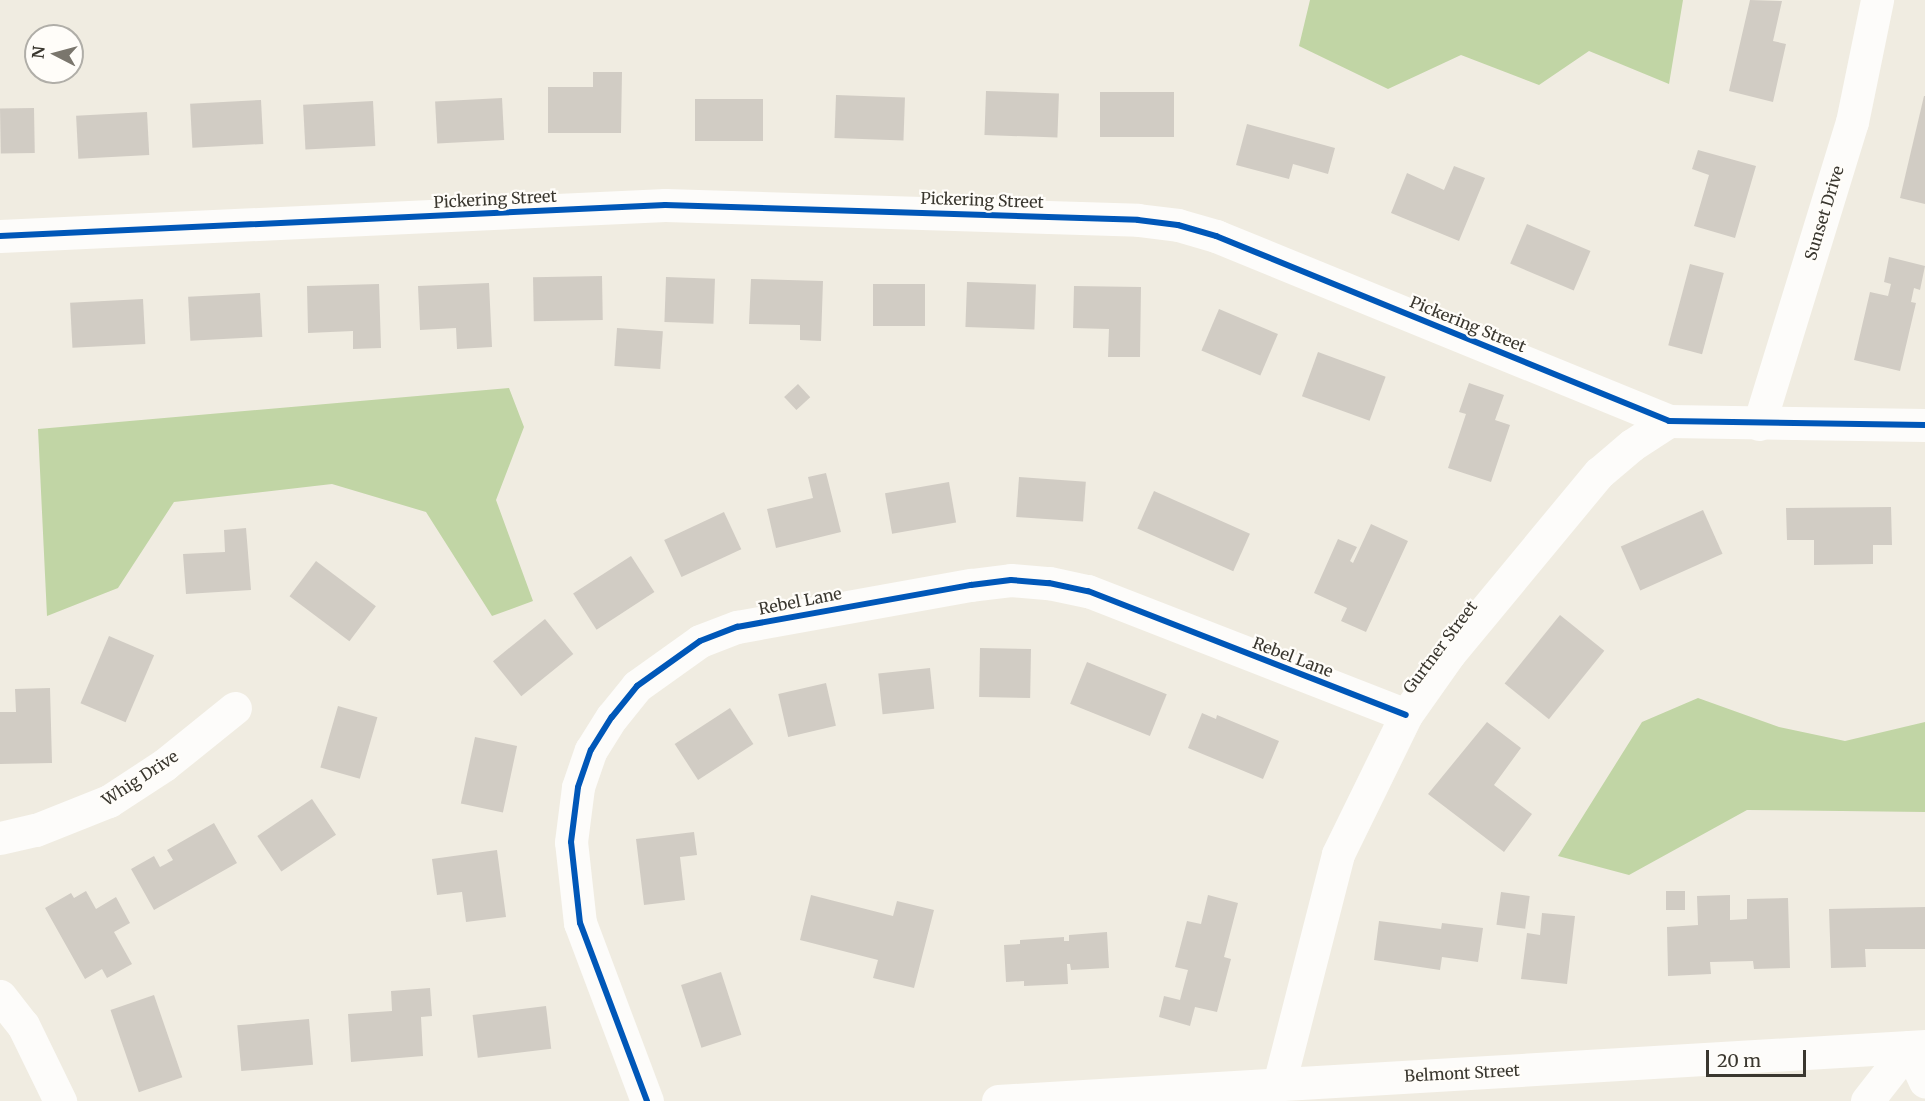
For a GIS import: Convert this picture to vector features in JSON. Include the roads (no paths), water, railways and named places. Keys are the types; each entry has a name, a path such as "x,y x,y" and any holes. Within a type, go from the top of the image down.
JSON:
{"street":[{"name":"Sunset Drive","path":"1759,424 1852,122 1877,0"},
{"name":"Pickering Street","path":"0,237 665,205 1138,220 1178,225 1216,236 1669,421 1925,425"},
{"name":"Gurtner Street","path":"1279,1084 1338,854 1406,715 1449,654 1599,473 1632,445 1669,421"},
{"name":"Rebel Lane","path":"647,1101 580,923 571,842 578,787 591,750 612,717 637,686 700,641 737,627 889,598 1011,580 1049,583 1088,591 1406,715"},
{"name":"Whig Drive","path":"0,838 36,830 109,801 164,765 236,708"},
{"path":"0,996 23,1024 60,1101"},
{"name":"Belmont Street","path":"998,1101 1917,1046"},
{"path":"1917,1046 1925,1081"},
{"path":"1867,1101 1917,1046"}]}
